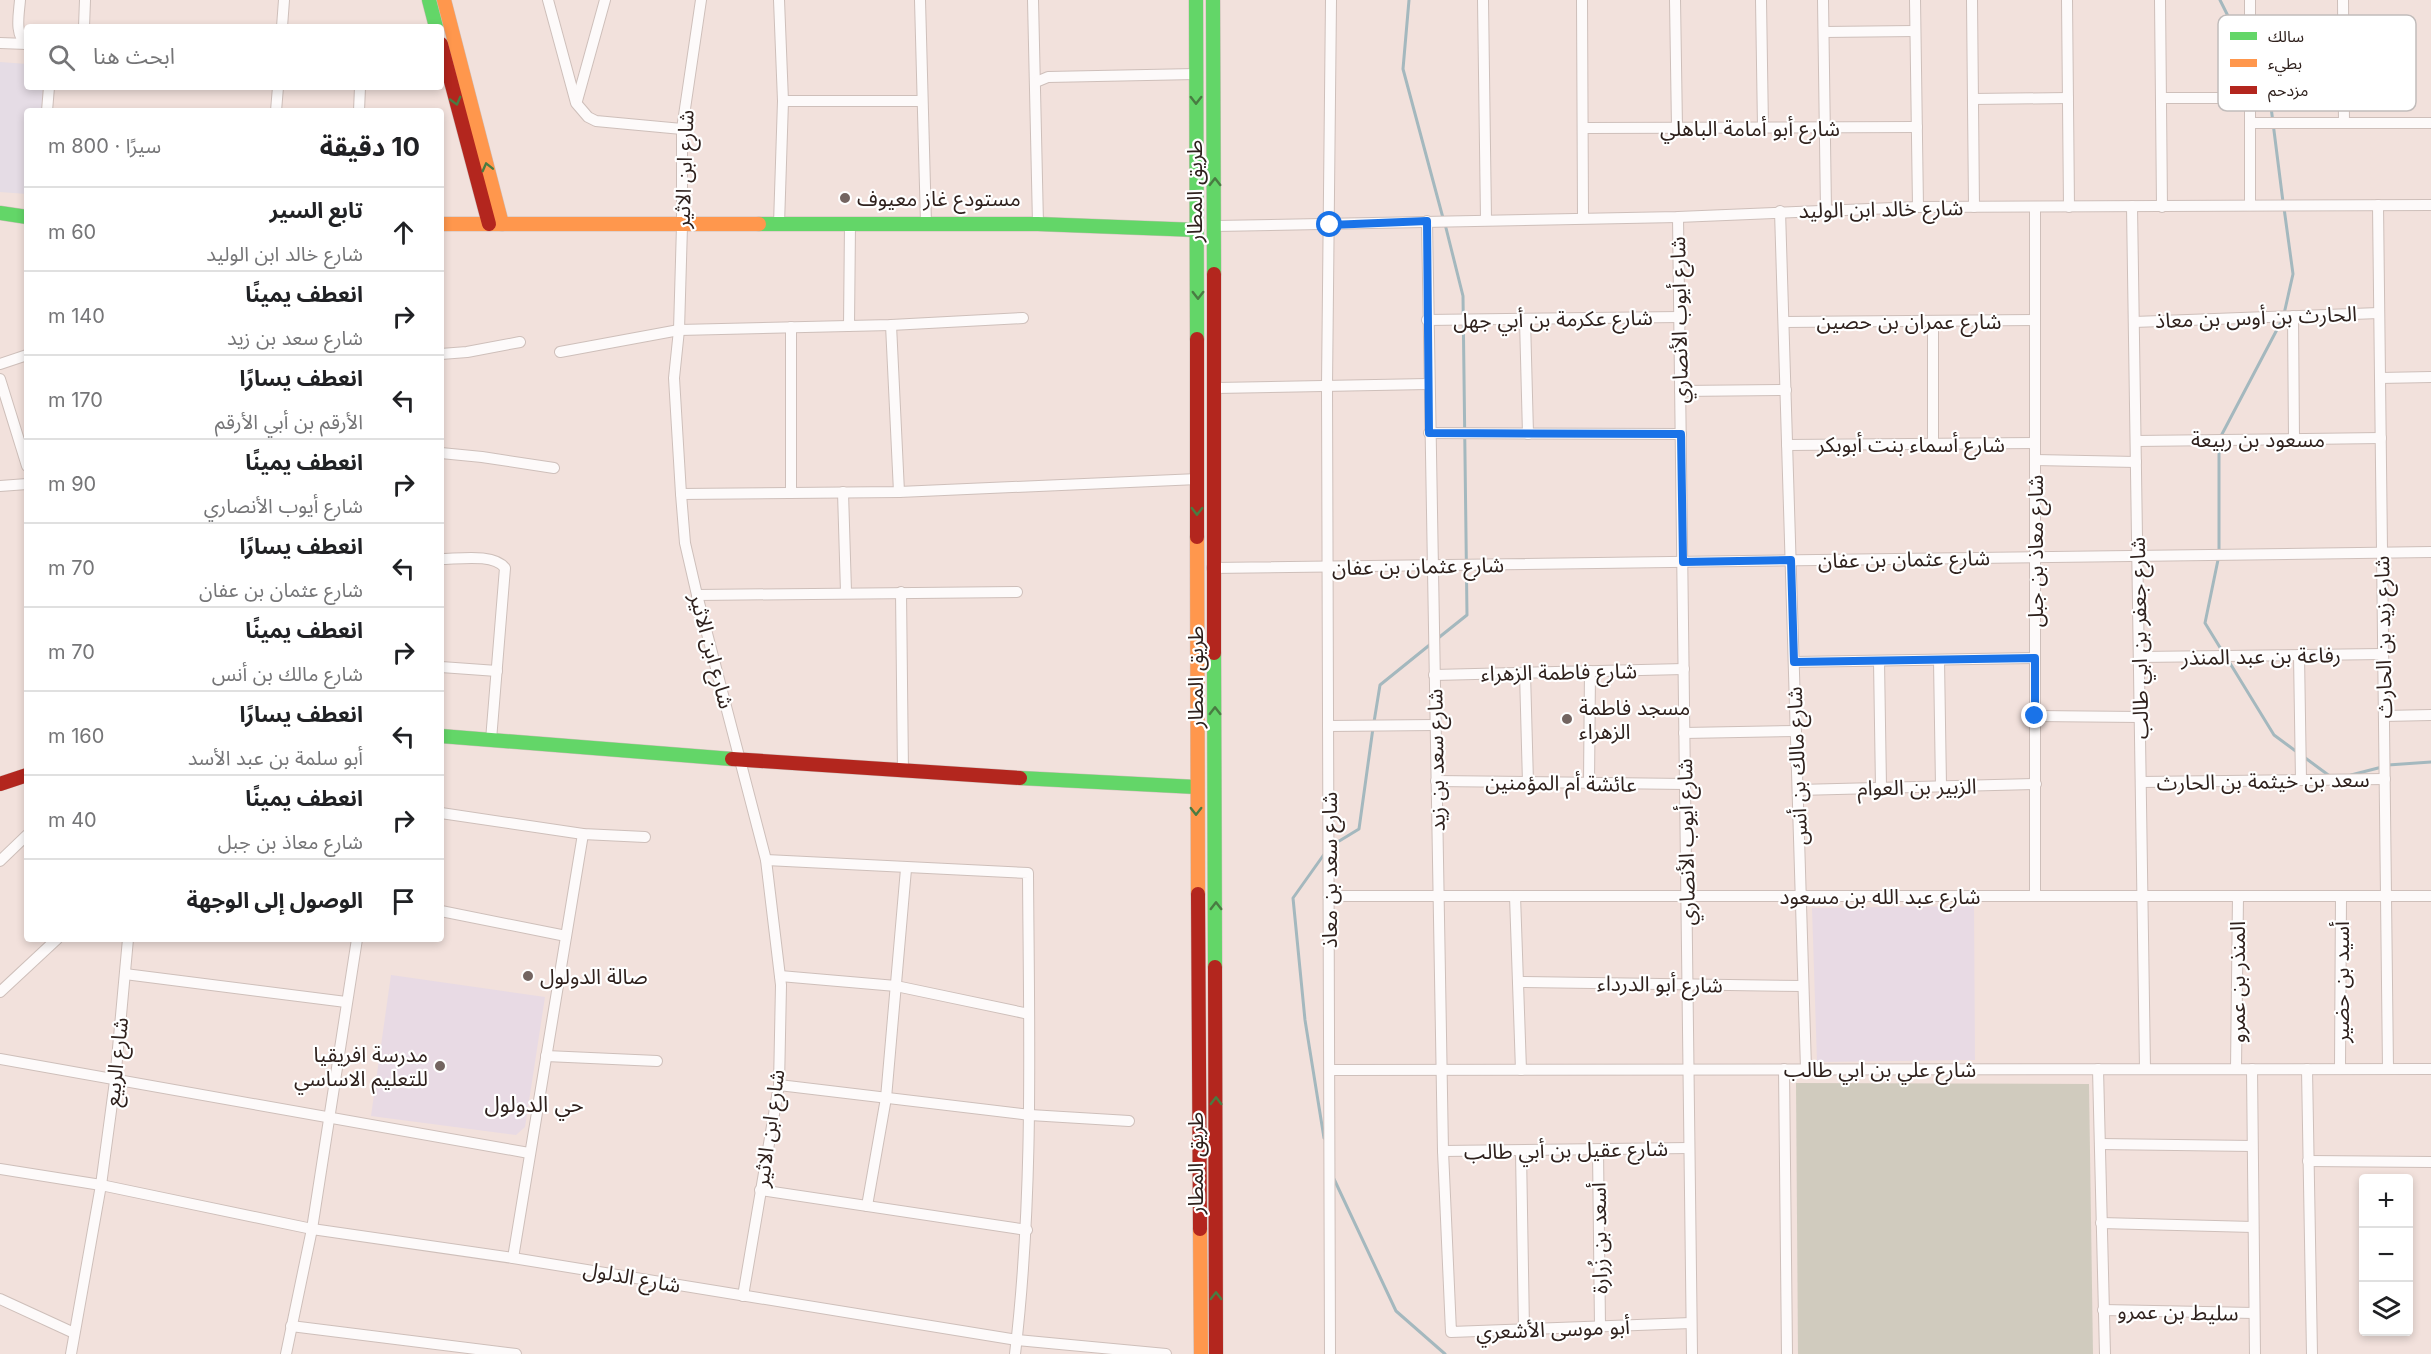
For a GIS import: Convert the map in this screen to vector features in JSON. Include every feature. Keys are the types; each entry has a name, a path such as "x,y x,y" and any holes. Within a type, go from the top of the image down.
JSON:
{"main road":[{"path":"429,0 435,24"},
{"path":"444,0 495,224"},
{"name":"طريق المطار","path":"1196,0 1198,479 1196,787 1201,1354"},
{"name":"طريق المطار","path":"1213,0 1216,388 1216,1354"},
{"path":"444,54 495,224"},
{"path":"0,213 24,217"},
{"path":"1197,230 1204,218 1215,223"},
{"path":"444,224 682,226 1038,224 1197,230 1215,241"},
{"path":"444,736 903,772 1196,787"},
{"path":"0,784 24,777"}],"street":[{"path":"20,0 18,30 24,39"},
{"path":"84,24 85,0"},
{"path":"282,24 284,0"},
{"path":"548,0 576,103 588,117 596,121 682,129"},
{"path":"576,103 605,0"},
{"name":"شارع ابن الاثير","path":"701,0 682,129 679,330 674,378 681,494 685,543 697,595 766,860 780,976 779,1085 743,1296"},
{"path":"779,0 783,101 779,224"},
{"path":"920,0 926,224"},
{"path":"1033,0 1038,224"},
{"name":"شارع سعد بن معاذ","path":"1330,1354 1328,386 1331,0"},
{"path":"1483,0 1486,220"},
{"path":"1582,0 1583,217"},
{"path":"1675,0 1677,128"},
{"path":"1761,0 1763,128"},
{"path":"1823,0 1826,211"},
{"path":"1915,0 1918,207"},
{"path":"1972,0 1974,207"},
{"path":"2067,0 2069,207"},
{"path":"2160,0 2162,207"},
{"path":"2343,0 2343,15"},
{"path":"1824,32 1915,31"},
{"path":"0,44 24,44"},
{"path":"1036,82 1048,77 1196,74"},
{"path":"47,108 49,90"},
{"path":"276,108 278,90"},
{"path":"359,108 360,90"},
{"path":"1973,99 2068,98"},
{"path":"2161,98 2218,98"},
{"path":"783,101 921,101"},
{"path":"2250,111 2250,205"},
{"path":"2344,111 2344,123"},
{"path":"2250,123 2431,123"},
{"name":"شارع أبو أمامة الباهلي","path":"1584,128 1917,127"},
{"name":"شارع زيد بن الحارث","path":"2378,205 2388,1069"},
{"name":"شارع خالد ابن الوليد","path":"1215,223 1330,225 1583,217 1678,217 1918,207 2431,205"},
{"name":"شارع جعفر بن ابي طالب","path":"2132,206 2145,1069"},
{"name":"شارع معاذ بن جبل","path":"2035,207 2036,896"},
{"name":"شارع مالك بن أنس","path":"1780,211 1806,1069"},
{"name":"شارع أيوب الأنصاري","path":"1678,217 1692,1354"},
{"name":"شارع سعد بن زيد","path":"1427,221 1428,384 1448,1298"},
{"path":"849,326 850,224"},
{"name":"الحارث بن أوس بن معاذ","path":"2134,322 2379,313"},
{"path":"2293,316 2294,439"},
{"name":"شارع عكرمة بن أبي جهل","path":"1427,320 1680,317"},
{"path":"560,352 679,330 891,325 1023,318"},
{"path":"1525,320 1528,434"},
{"name":"شارع عمران بن حصين","path":"1784,322 2035,320"},
{"path":"1933,444 1934,321"},
{"path":"891,325 899,492"},
{"path":"791,327 791,493"},
{"path":"444,354 488,349 520,342"},
{"path":"0,364 24,356"},
{"path":"2380,378 2431,377"},
{"path":"0,379 24,456"},
{"path":"1216,388 1428,384"},
{"path":"1680,392 1786,390"},
{"path":"1429,433 1681,434"},
{"name":"مسعود بن ربيعة","path":"2136,441 2381,438"},
{"name":"شارع أسماء بنت أبوبكر","path":"1787,445 2035,443"},
{"path":"444,453 482,456 554,468"},
{"path":"2035,460 2136,462"},
{"path":"681,494 899,492 1198,479"},
{"path":"0,486 24,484"},
{"path":"843,492 846,592"},
{"name":"شارع عثمان بن عفان","path":"1197,569 2431,552"},
{"path":"444,559 488,560 501,562 505,568 491,740"},
{"path":"901,592 903,772"},
{"path":"697,595 1017,592"},
{"name":"رفاعة بن عبد المنذر","path":"2139,657 2383,654"},
{"path":"2299,656 2301,780"},
{"path":"1794,662 2035,658"},
{"path":"1939,660 1941,786"},
{"path":"1879,661 1881,787"},
{"path":"444,667 497,671"},
{"name":"شارع فاطمة الزهراء","path":"1434,675 1684,669"},
{"path":"1588,783 1590,671"},
{"path":"1525,673 1528,783"},
{"path":"2384,717 2431,715"},
{"path":"2035,716 2140,717"},
{"path":"1329,726 1435,725"},
{"path":"1684,733 1796,731"},
{"name":"سعد بن خيثمة بن الحارث","path":"2141,782 2385,779"},
{"name":"عائشة أم المؤمنين","path":"1436,781 1685,784"},
{"name":"الزبير بن العوام","path":"1798,790 2036,784"},
{"path":"444,813 583,834 645,837"},
{"path":"513,1257 583,834"},
{"path":"0,861 24,838"},
{"path":"766,860 906,869 1028,873 1030,1115 1027,1230 1015,1354"},
{"path":"867,1206 886,1098 906,869"},
{"name":"شارع عبد الله بن مسعود","path":"1329,896 2431,896"},
{"path":"1515,896 1521,1070"},
{"name":"المنذر بن عمرو","path":"2236,1069 2238,896"},
{"name":"أسيد بن حضير","path":"2340,1069 2341,896"},
{"path":"444,912 566,936"},
{"path":"0,992 54,942"},
{"name":"شارع الربيع","path":"71,1354 92,1247 101,1185 115,1081 128,942"},
{"path":"286,1354 312,1229 327,1118 356,942"},
{"path":"125,974 346,1002"},
{"path":"780,976 896,986 1029,1014"},
{"name":"شارع أبو الدرداء","path":"1518,982 1803,986"},
{"path":"546,1056 657,1061"},
{"path":"0,1059 529,1153"},
{"name":"شارع علي بن ابي طالب","path":"1330,1070 2431,1068"},
{"path":"1784,1069 1788,1354"},
{"path":"2098,1069 2105,1354"},
{"path":"2252,1069 2255,1354"},
{"path":"2307,1069 2312,1354"},
{"path":"779,1085 1030,1115 1129,1121"},
{"path":"2100,1144 2252,1146"},
{"name":"شارع عقيل بن أبي طالب","path":"1443,1151 1521,1152 1689,1148"},
{"name":"أسعد بن زُرارة","path":"1598,1150 1600,1327"},
{"path":"1521,1152 1524,1329"},
{"path":"2308,1161 2431,1162"},
{"name":"شارع الدلول","path":"0,1169 101,1185 312,1229 513,1257 1017,1340 1166,1354"},
{"path":"760,1190 1027,1230"},
{"path":"2101,1223 2253,1227"},
{"name":"أبو موسى الأشعري","path":"1448,1298 1450,1332 1691,1323"},
{"path":"0,1299 74,1333"},
{"name":"سليط بن عمرو","path":"2103,1310 2254,1313"},
{"path":"291,1326 509,1354"}],"shaded area":[{"path":"0,62 24,64 24,90 43,90 42,108 24,108 24,194 0,192"},
{"path":"1974,906 1975,1060 1817,1062 1812,908"},
{"path":"391,975 545,997 525,1127 516,1135 371,1116"},
{"path":"1796,1083 2089,1084 2093,1354 1798,1354"}],"waterway":[{"path":"1409,0 1403,69 1443,218"},
{"path":"2220,0 2228,15"},
{"path":"2272,111 2283,202"},
{"path":"2284,208 2293,274 2284,314"},
{"path":"1437,639 1467,615 1463,296 1445,224"},
{"path":"2221,436 2282,320"},
{"path":"2219,443 2219,555 2205,623 2224,654"},
{"path":"1374,722 1380,685 1432,643"},
{"path":"2228,660 2274,735 2297,752"},
{"path":"1331,846 1359,829 1373,728"},
{"path":"2304,757 2331,777"},
{"path":"2388,765 2431,762"},
{"path":"2351,775 2382,767"},
{"path":"1324,1138 1305,1020 1293,898 1325,853"},
{"path":"1334,1179 1396,1311 1445,1354"}],"traffic: fast":[{"path":"429,0 435,24"},
{"path":"1196,0 1197,339"},
{"path":"1213,0 1214,274"},
{"path":"0,213 24,217"},
{"path":"759,224 1038,224 1197,230"},
{"path":"1214,653 1215,967"},
{"path":"444,736 732,759"},
{"path":"1020,778 1196,787"}],"traffic: slow":[{"path":"444,0 502,224"},
{"path":"444,224 759,224"},
{"path":"1197,537 1198,894"},
{"path":"1200,1229 1201,1354"}],"traffic: jam":[{"path":"444,55 489,224"},
{"path":"1214,274 1214,653"},
{"path":"1197,339 1197,537"},
{"path":"732,759 1020,778"},
{"path":"0,784 24,776"},
{"path":"1198,894 1200,1229"},
{"path":"1215,967 1216,1354"}],"place":[{"name":"مستودع غاز معيوف","path":"845,198"},
{"name":"مسجد فاطمة الزهراء","path":"1567,719"},
{"name":"صالة الدولول","path":"528,976"},
{"name":"مدرسة افريقيا للتعليم الاساسي","path":"440,1066"}],"district":[{"name":"حي الدولول","path":"534,1104"}],"route":[{"path":"1330,225 1427,221 1429,433 1681,434 1683,562 1791,560 1794,662 2035,658 2035,716"}]}
